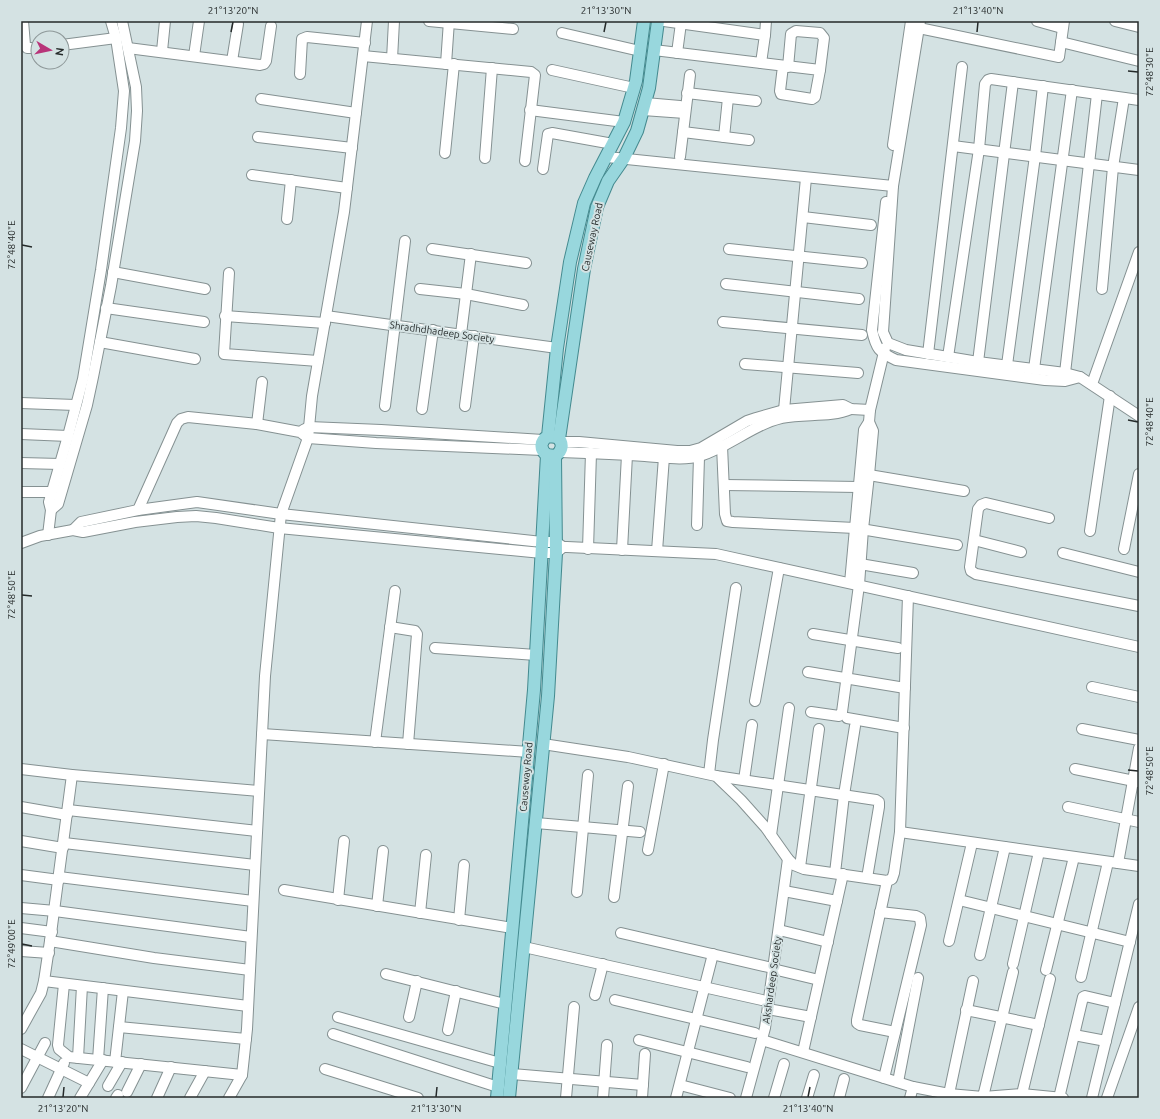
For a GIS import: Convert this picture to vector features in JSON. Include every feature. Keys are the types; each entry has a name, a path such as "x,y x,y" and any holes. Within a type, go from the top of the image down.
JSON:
{"main road":[{"name":"Causeway Road","path":"497,1092 530,736 542,547 552,446 557,348 570,262 584,203 595,178 624,122 634,88 644,21"},
{"name":"Causeway Road","path":"509,1098 548,696 558,547 552,446 597,207 608,181 624,158 637,130 649,88 658,21"},
{"path":"530,736 544,740"},
{"path":"528,757 534,762 541,764"}],"street":[{"path":"23,21 25,45 27,48 30,48"},
{"path":"48,535 52,510 49,502 83,379 101,270 121,128 124,91 116,38 111,21"},
{"path":"52,510 58,504 87,405 113,272 136,141 136,87 122,21"},
{"path":"162,51 165,21"},
{"path":"194,56 199,21"},
{"path":"229,1098 242,1075 246,1040 265,676 279,528 281,514 308,438 312,396 344,212 367,21"},
{"path":"392,59 394,21"},
{"path":"429,21 513,29"},
{"path":"664,21 765,35"},
{"path":"761,63 766,21"},
{"path":"911,21 872,330 875,344 883,354 896,360 1044,380 1065,381 1080,377"},
{"path":"1037,21 1063,24 1059,57 920,24 890,186 883,332 888,343 906,350 978,362 1065,373 1080,377 1139,416"},
{"path":"1115,21 1139,27"},
{"path":"445,153 450,64 449,22"},
{"path":"677,53 681,23"},
{"path":"232,61 238,24"},
{"path":"128,48 162,51 260,65 264,64 266,61 270,26"},
{"path":"793,32 820,33 824,38 820,70 817,93 812,99 781,94 780,90 786,67 791,34 793,32"},
{"path":"562,33 640,51"},
{"path":"300,74 302,39 307,37 365,43"},
{"path":"70,44 116,38"},
{"path":"1061,42 1139,61"},
{"path":"654,50 820,70"},
{"path":"363,56 531,72 534,75 525,161"},
{"path":"928,354 962,67"},
{"path":"485,158 492,68"},
{"path":"552,70 634,88"},
{"path":"680,157 690,75"},
{"path":"948,357 978,149 985,84 991,79 1139,100"},
{"path":"978,362 1013,82"},
{"path":"1007,365 1043,86"},
{"path":"1034,369 1072,90"},
{"path":"687,93 756,101"},
{"path":"1065,373 1097,94"},
{"path":"724,137 728,98"},
{"path":"1102,288 1113,166 1124,98"},
{"path":"261,99 356,113"},
{"path":"644,106 685,110"},
{"path":"530,110 624,122"},
{"path":"121,128 136,126"},
{"path":"683,132 749,140"},
{"path":"543,169 548,134 552,133 613,144"},
{"path":"258,137 352,148"},
{"path":"953,146 1139,170"},
{"path":"607,157 890,186"},
{"path":"252,175 347,188"},
{"path":"784,410 806,178"},
{"path":"287,219 291,180"},
{"path":"803,217 871,225"},
{"path":"385,406 405,241"},
{"path":"432,249 526,263"},
{"path":"729,249 862,263"},
{"path":"1092,384 1139,252"},
{"path":"461,334 471,254"},
{"path":"113,272 205,289"},
{"path":"228,273 224,354 318,361"},
{"path":"726,284 859,299"},
{"path":"420,289 466,294 523,305"},
{"path":"106,308 204,322"},
{"name":"Shradhdhadeep Society","path":"225,316 325,319 395,325 557,348"},
{"path":"723,322 862,335"},
{"path":"422,409 433,330"},
{"path":"465,406 474,336"},
{"path":"100,342 195,360"},
{"path":"855,584 860,564 858,487 864,430 869,422 870,410 883,354 888,343"},
{"path":"745,364 858,373"},
{"path":"257,424 262,382"},
{"path":"1090,531 1110,396"},
{"path":"21,403 76,405"},
{"path":"138,510 177,423 181,419 188,417 257,424 300,432 308,438 376,443 552,446 579,442 690,451 701,448 746,421 784,410 843,405 851,409"},
{"path":"300,432 309,427 388,430 552,446 591,453 664,458 688,458 699,456 737,439 758,426 784,417 842,412 851,409 870,410"},
{"path":"810,712 841,715 852,640 859,528 869,475 873,431 869,422"},
{"path":"21,434 68,436"},
{"path":"722,446 725,514 727,521 859,528 957,545"},
{"path":"588,549 591,453"},
{"path":"622,550 628,455"},
{"path":"698,525 699,456"},
{"path":"657,551 664,458"},
{"path":"21,462 60,464"},
{"path":"1124,549 1139,474"},
{"path":"869,475 964,491"},
{"path":"724,485 858,487"},
{"path":"21,492 52,492"},
{"path":"73,530 81,522 138,510 197,502 542,547"},
{"path":"1049,518 986,503 981,505 978,509 970,567 971,571 976,574 1139,606"},
{"path":"21,542 73,530 82,532 135,522 196,516 279,528 542,547 716,554 1139,647"},
{"path":"974,540 1021,552"},
{"path":"1063,553 1139,572"},
{"path":"860,564 913,573"},
{"path":"755,701 779,568"},
{"path":"736,588 713,740 713,775 741,800 794,865 839,874 887,881 892,879 894,873 900,832 908,596"},
{"path":"375,742 395,591"},
{"path":"390,627 415,631 417,634 408,744"},
{"path":"813,634 898,648"},
{"path":"435,648 536,655"},
{"path":"808,672 905,688"},
{"path":"1092,687 1139,697"},
{"path":"771,835 789,708"},
{"path":"847,718 904,728"},
{"path":"744,780 752,724"},
{"path":"803,1052 837,900 844,795 855,726"},
{"path":"800,867 819,729"},
{"path":"1082,729 1139,740"},
{"path":"262,734 408,744 528,757"},
{"path":"544,740 713,775 876,800 879,802 867,878"},
{"path":"1081,977 1092,933 1136,782 1139,748"},
{"path":"648,850 664,764"},
{"path":"21,769 72,775 259,791"},
{"path":"1075,769 1136,782"},
{"path":"21,1029 41,993 44,981 55,910 72,775"},
{"path":"577,892 588,775"},
{"path":"614,897 628,786"},
{"path":"21,807 257,831"},
{"path":"1068,807 1139,822"},
{"path":"536,823 640,832"},
{"path":"900,832 1139,866"},
{"path":"21,841 255,865"},
{"path":"338,900 344,841"},
{"path":"949,942 972,843"},
{"path":"980,955 1005,847"},
{"path":"377,906 383,851"},
{"path":"983,1097 1040,852"},
{"path":"420,913 426,856"},
{"path":"1022,1094 1039,1025 1058,924 1074,857"},
{"name":"Akshardeep Society","path":"746,1098 759,1036 768,1009 770,968 779,930 788,859"},
{"path":"459,920 464,865"},
{"path":"21,875 253,901"},
{"path":"887,881 857,1023 860,1025 895,1032"},
{"path":"284,890 512,928"},
{"path":"784,890 837,900"},
{"path":"959,900 1130,942"},
{"path":"1092,1098 1139,904"},
{"path":"21,908 55,910 251,937"},
{"path":"880,912 920,918 921,925 884,1078"},
{"path":"21,928 51,937 154,958 250,970"},
{"path":"779,930 828,942"},
{"path":"621,933 819,980"},
{"path":"524,947 762,1000"},
{"path":"21,951 49,953"},
{"path":"676,1098 713,954"},
{"path":"595,995 603,964"},
{"path":"386,974 505,1004"},
{"path":"898,1082 918,978"},
{"path":"44,981 248,1006"},
{"path":"409,1017 417,981"},
{"path":"949,1094 973,981"},
{"path":"64,984 58,1045 59,1050 73,1057 242,1075"},
{"path":"73,1057 82,986"},
{"path":"80,1098 100,1060 103,988"},
{"path":"108,1086 118,1062 119,1027 123,991"},
{"path":"448,1030 456,991"},
{"path":"1059,1098 1083,997 1086,996 1115,1003"},
{"path":"615,1000 696,1019 759,1036 803,1052 913,1087 949,1094 983,1097 1022,1094 1063,1098"},
{"path":"566,1098 574,1007"},
{"path":"1107,1098 1134,1038 1139,1007"},
{"path":"768,1009 811,1018"},
{"path":"966,1010 1039,1025"},
{"path":"338,1017 500,1063"},
{"path":"119,1027 246,1040"},
{"path":"333,1034 497,1092"},
{"path":"1074,1035 1106,1041"},
{"path":"639,1040 747,1067"},
{"path":"21,1088 45,1043"},
{"path":"603,1098 607,1045"},
{"path":"21,1049 89,1083"},
{"path":"642,1098 645,1054"},
{"path":"48,1098 66,1059 73,1057"},
{"path":"120,1095 141,1064"},
{"path":"774,1098 784,1064"},
{"path":"157,1098 171,1067"},
{"path":"325,1069 418,1098"},
{"path":"190,1098 205,1071"},
{"path":"512,1074 643,1085"},
{"path":"808,1098 814,1076"},
{"path":"839,1098 844,1078"},
{"path":"680,1085 730,1098"},
{"path":"910,1098 913,1087"}]}
